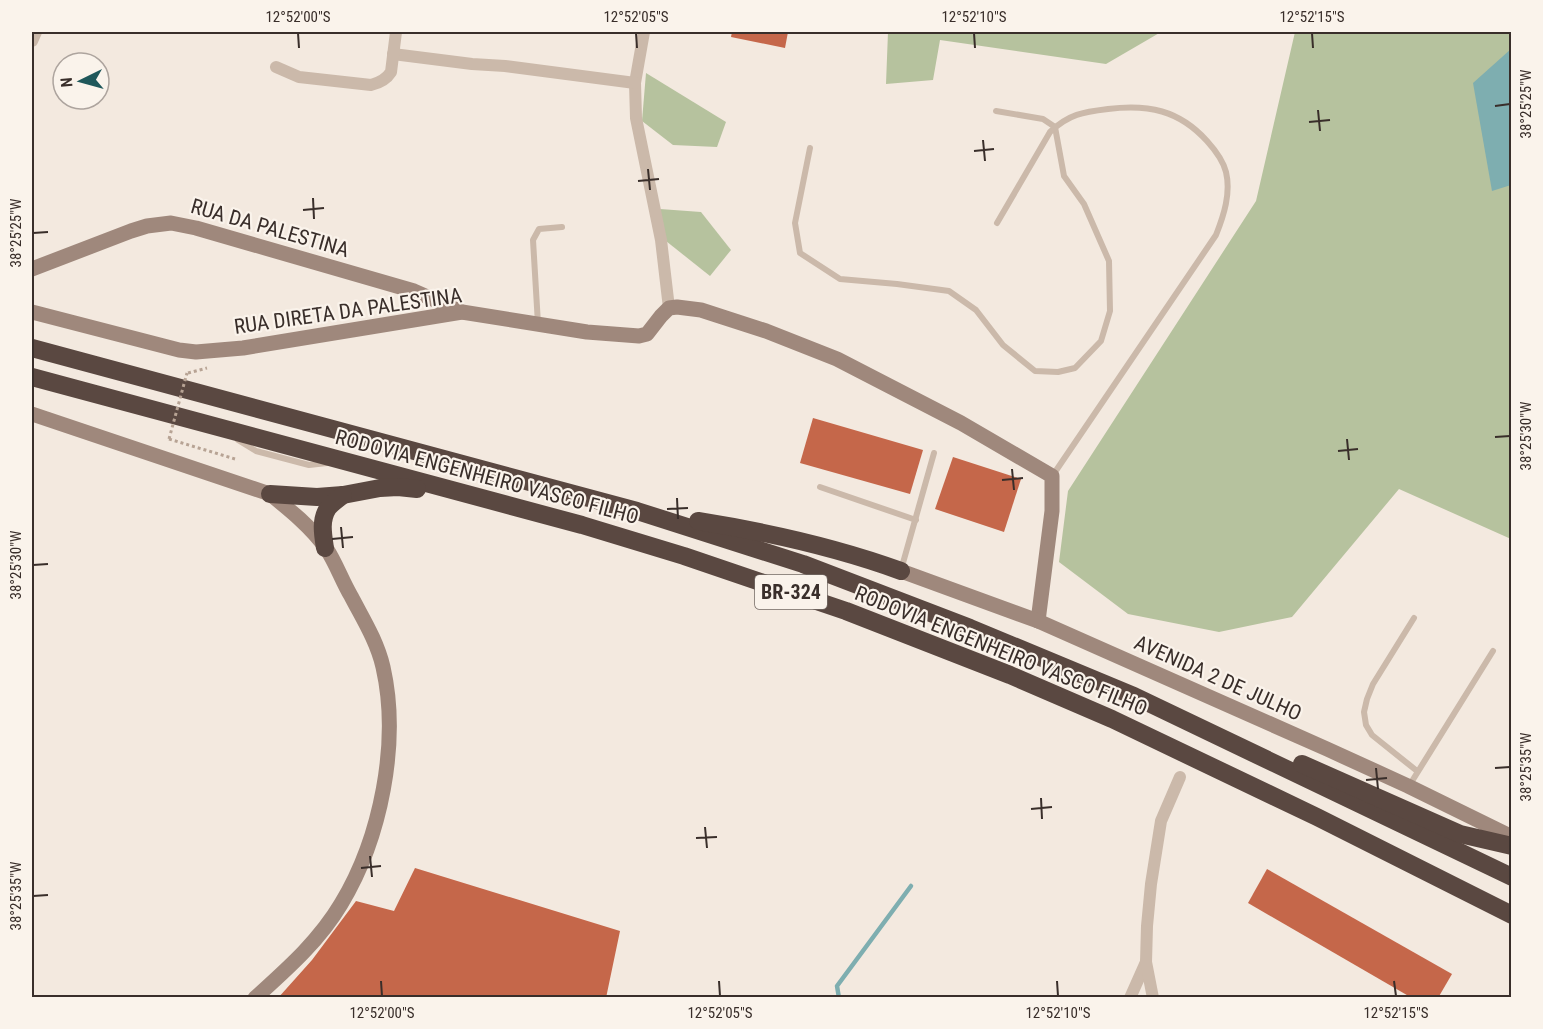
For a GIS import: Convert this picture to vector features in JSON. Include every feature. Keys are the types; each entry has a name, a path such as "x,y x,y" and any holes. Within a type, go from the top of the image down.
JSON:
{"highway":[{"name":"RODOVIA ENGENHEIRO VASCO FILHO","path":"32,348 637,511 803,564 970,628 1134,696 1512,877"},
{"name":"RODOVIA ENGENHEIRO VASCO FILHO","path":"32,377 553,518 684,556 825,604 1010,675 1112,719 1317,817 1512,915"},
{"path":"270,494 306,497 343,495 380,488 415,489 521,516 553,518"},
{"path":"326,548 324,517 328,508 343,495"},
{"path":"637,511 801,540 838,549 901,571"},
{"path":"1230,742 1274,751 1460,834 1512,846"}],"main road":[{"name":"RUA DA PALESTINA","path":"32,269 131,231 171,223 196,228 414,291 462,312"},
{"name":"RUA DIRETA DA PALESTINA","path":"32,312 179,350 196,352 243,348 462,312 587,332 639,336 647,334 669,308"},
{"path":"669,308 701,310 766,331 837,358 961,423 1052,476 1052,511 1038,621"},
{"path":"32,414 270,494 298,518 326,548 372,635 383,665 388,699 389,733 380,804 369,842 356,876 341,905 306,951 255,998"},
{"name":"AVENIDA 2 DE JULHO","path":"901,571 1038,621 1408,786 1512,837"}],"street":[{"path":"32,41 36,32"},
{"path":"276,67 299,77 370,85 379,83 391,72 396,32"},
{"path":"644,32 635,83 636,118 661,240 669,308"},
{"path":"393,54 635,83"},
{"path":"1153,998 1146,962 1151,884 1161,821 1180,777"},
{"path":"1130,998 1146,962"}],"lane":[{"path":"997,223 1050,132 1074,114 1119,107 1150,108 1168,113 1184,120 1199,132 1218,153 1226,173 1228,192 1224,215 1216,235 1052,476"},
{"path":"810,148 795,223 800,253 840,279 949,291 975,310 1003,345 1035,371 1058,372 1076,368 1101,341 1110,311 1109,261 1084,204 1064,176 1055,127 1043,119 996,111"},
{"path":"538,324 533,240 539,229 562,228"},
{"path":"901,571 934,453"},
{"path":"820,486 916,520"},
{"path":"1414,618 1372,684 1364,712 1366,725 1372,735 1417,771"},
{"path":"1408,786 1493,651"}],"path":[{"path":"207,368 187,373 168,439 236,459"}],"green space":[{"path":"888,32 1161,32 1106,64 940,40 933,80 886,84"},
{"path":"1295,32 1511,32 1511,539 1399,489 1292,617 1219,632 1128,614 1059,562 1068,491 1256,201"},
{"path":"646,73 726,122 717,147 673,145 642,121"},
{"path":"660,209 701,212 731,250 710,276 666,241"}],"water":[{"path":"1511,49 1511,185 1492,191 1473,83"}],"building":[{"path":"732,32 788,32 785,48 731,37"},
{"path":"813,418 923,450 910,494 800,463"},
{"path":"953,457 1021,479 1004,532 935,509"},
{"path":"415,868 620,931 606,998 278,998 312,960 356,901 394,911"},
{"path":"1267,869 1452,974 1438,998 1412,998 1248,903"}],"waterway":[{"path":"839,998 837,986 911,886"}]}
